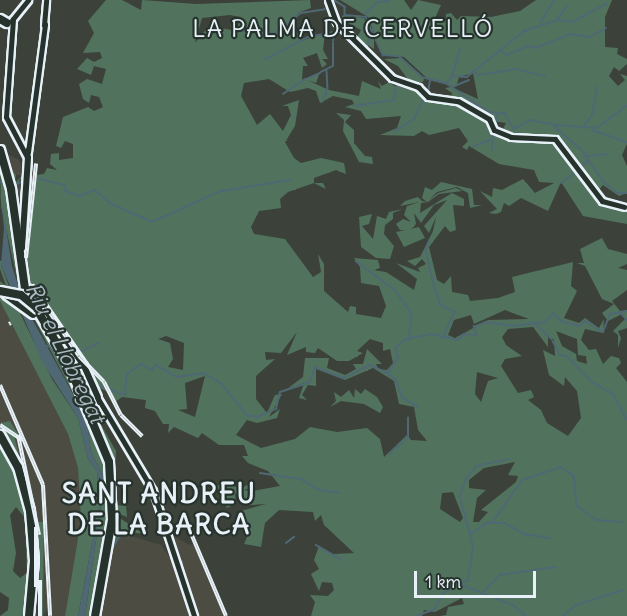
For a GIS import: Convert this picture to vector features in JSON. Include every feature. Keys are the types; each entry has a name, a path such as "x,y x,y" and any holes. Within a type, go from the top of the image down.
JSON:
{"highway":[{"path":"0,150 11,189 24,283 76,384"},
{"path":"0,155 23,288 59,349 105,452 112,497 112,532 100,572"},
{"path":"0,292 23,296 59,349"},
{"path":"0,438 22,486 32,544 28,616"},
{"path":"0,438 20,470 31,515 34,567 28,616"},
{"path":"94,616 112,497"}],"main road":[{"path":"27,155 6,117 9,23 28,0"},
{"path":"24,266 27,155 45,26 45,0"},
{"path":"328,0 333,9 335,21 369,59 393,78 410,82 428,97 458,101 489,119 494,130 512,137 555,139 602,201 624,207"},
{"path":"31,289 128,447 159,507 168,545 193,616"}],"shaded area":[{"path":"3,152 19,160 22,169 37,164 27,258 26,237 18,236 14,189 23,182 23,175 11,175"},
{"path":"0,301 68,434 78,468 81,520 65,616 49,616 48,607 43,616 44,523 41,616 38,579 33,616 37,540 14,435 0,425 8,428 0,423"},
{"path":"184,516 226,616 99,616 109,555 121,533 161,545 172,561 188,558 175,559 169,533 189,545 194,543"}],"green space":[{"path":"106,0 122,0 141,10 142,0 196,4 310,0 311,8 298,13 294,26 301,41 325,33 323,50 328,59 322,59 327,64 322,68 317,53 303,58 308,66 303,66 302,80 320,72 316,83 307,80 329,90 359,96 362,81 381,89 378,81 382,86 389,82 396,87 397,80 407,82 426,96 450,99 484,116 492,127 503,129 506,123 493,121 458,99 444,97 453,94 445,88 451,87 478,99 473,73 459,77 456,87 429,80 404,57 382,54 368,17 340,0 404,0 411,10 418,0 441,5 435,18 446,20 446,14 451,13 457,20 461,16 491,17 520,11 536,0 612,0 605,17 605,47 618,48 617,54 627,59 627,64 619,71 614,67 609,76 618,86 625,80 620,74 627,76 627,144 622,155 627,166 627,193 619,196 603,185 598,191 604,200 602,195 627,204 627,224 583,216 561,182 548,211 521,198 509,206 504,203 501,212 489,213 497,209 480,191 492,197 493,188 502,190 523,179 535,193 554,183 539,182 534,170 499,164 469,146 467,150 462,147 468,141 459,128 429,135 422,131 414,136 380,135 397,128 401,116 366,119 361,111 345,107 354,104 352,100 333,96 320,103 316,91 308,88 290,92 269,79 244,83 241,96 257,125 270,114 283,131 291,115 288,106 282,106 299,100 295,126 285,142 294,158 301,163 321,158 344,163 346,174 336,170 314,178 314,183 288,192 280,199 281,208 259,211 251,227 254,234 285,239 313,277 321,272 318,254 324,264 324,291 348,312 350,306 356,307 356,314 381,318 386,306 379,286 361,283 360,267 354,258 378,260 380,268 373,270 386,272 414,290 417,279 396,263 420,272 418,268 426,264 422,259 415,266 407,261 420,257 433,231 436,217 429,233 424,226 447,200 434,205 421,223 414,213 416,224 410,230 400,230 396,224 403,219 411,222 404,215 407,206 420,202 400,206 405,201 418,197 427,202 422,198 425,187 432,190 441,182 472,189 474,205 482,205 470,208 468,193 457,187 437,192 429,200 438,193 456,188 462,191 439,194 428,202 421,203 420,213 452,193 464,199 464,206 453,205 456,230 450,232 445,226 429,247 437,280 444,284 451,276 452,292 468,295 470,301 498,298 515,292 512,277 573,262 571,286 577,291 564,318 579,323 585,318 599,328 604,319 603,333 585,329 581,340 589,350 596,349 603,364 611,356 619,358 621,363 616,368 627,382 627,616 440,616 446,615 448,607 464,604 462,598 435,612 424,610 422,616 311,616 315,602 310,595 328,596 334,590 332,583 322,582 319,591 311,574 319,569 314,560 319,546 333,554 354,553 324,525 321,515 315,521 313,512 279,510 265,523 261,547 244,544 248,535 241,511 266,504 250,505 235,493 236,503 227,508 217,486 225,481 240,489 253,482 254,487 243,490 253,491 280,486 268,471 248,463 242,456 248,456 244,445 219,445 202,433 198,438 174,427 168,433 169,424 163,424 155,411 145,408 146,400 122,397 114,403 109,392 99,388 93,390 91,407 116,451 114,505 126,506 127,517 115,512 115,515 144,534 120,531 109,555 99,616 85,616 105,479 91,453 87,420 20,292 1,206 0,158 16,175 14,184 23,175 14,189 18,236 26,237 27,258 36,175 44,174 47,168 57,170 50,164 51,154 59,153 59,160 73,158 73,144 65,141 61,148 56,146 63,117 88,107 94,111 103,107 99,97 91,95 89,103 83,99 79,84 87,79 102,84 106,69 94,66 91,75 77,69 87,58 94,62 102,58 100,52 83,53 94,33 88,21","holes":["230,15 240,17 237,31 209,26 195,43 202,18","505,310 529,319 488,320 455,338 448,335 454,320 471,315 474,324","533,327 548,347 548,336 554,340 555,356 543,350 549,375 564,386 565,377 577,391 581,418 568,436 547,423 541,410 528,400 534,397 531,390 518,393 501,366 505,359 522,356 506,345 502,337 508,329","556,331 577,339 578,355 586,356 587,364 577,361 576,354 562,346","297,332 287,355 306,347 306,352 315,353 318,348 337,361 349,361 363,353 357,351 370,339 383,343 383,351 390,349 393,363 387,370 378,369 376,364 382,364 367,349 363,364 353,364 356,369 345,375 327,368 329,358 305,358 303,377 287,389 304,383 299,398 307,400 302,395 308,385 316,386 316,369 345,380 373,368 394,381 399,404 414,407 418,430 427,441 411,440 407,435 384,457 380,439 367,428 337,432 310,427 295,439 261,448 236,435 247,420 257,423 277,418 280,409 269,417 282,394 275,395 267,413 256,399 256,376 275,359 266,360 265,352 281,353","166,336 184,343 183,370 168,367 173,359 170,343 158,339","477,372 498,378 488,381 481,402 475,394","205,376 195,417 178,410 187,409 185,383","515,462 508,475 518,476 516,482 481,510 488,512 479,522 473,522 477,498 486,490 469,488 469,480 484,468","453,492 463,518 460,522 440,509 442,493"]},
{"path":"343,15 364,18 371,31 366,32 374,33 374,49 357,38 361,30 341,19"},
{"path":"401,58 424,79 423,82 410,82 398,66 384,59"},
{"path":"336,113 351,115 345,122 354,130 354,143 365,156 372,157 373,164 359,162 343,131 344,120"},
{"path":"314,183 323,183 326,189"},
{"path":"403,209 393,213 393,219 385,225 384,234 394,246 390,259 376,258 361,247 359,217 372,214 369,224 362,226 373,239 377,216 386,219 389,212"},
{"path":"419,227 425,238 404,247 396,232"},
{"path":"602,238 608,249 627,254 627,264 618,268 627,270 627,290 612,301 620,311 627,310 627,328 618,331 621,338 618,348 618,335 613,331 625,319 622,314 608,321 602,313 614,304 602,299 585,266 577,263 584,263 580,249"},
{"path":"4,259 1,265 17,307 52,379 78,418 88,459 97,471 100,503 78,616 65,616 81,520 78,468 68,434 0,301 0,281 6,286 0,269 0,261"},
{"path":"355,389 361,394 365,389 377,397 383,407 380,413 364,404 341,401 330,407 336,401 334,392 341,397 349,390 354,398"},
{"path":"10,421 21,439 14,435 35,524 33,616 0,616 8,610 9,598 0,592 0,425 5,426 0,423","holes":["16,507 25,518 27,573 20,578 13,571 16,553 10,515"]},
{"path":"38,522 44,522 43,616 41,616"}],"water":[{"path":"0,191 12,266 24,304 87,420 91,453 105,479 85,616 78,616 100,503 97,471 88,459 78,418 43,363 1,265 4,228"}],"waterway":[{"path":"334,0 345,7 345,15 366,17 383,55 399,56 422,77 446,83 489,112 505,113 514,129 530,120 552,124 581,149 604,182 618,193 627,193"},
{"path":"541,22 554,0"},
{"path":"365,14 378,2 389,1"},
{"path":"559,20 573,22 606,4"},
{"path":"447,83 452,76 467,77 524,31 557,20 566,7"},
{"path":"243,31 276,33 301,13 325,9"},
{"path":"333,41 337,25"},
{"path":"501,51 507,55 528,46 536,48 570,34 590,37 606,28"},
{"path":"367,46 372,30"},
{"path":"264,60 308,37 333,32"},
{"path":"321,72 333,66 333,43"},
{"path":"452,76 460,49"},
{"path":"472,71 479,75 516,69 545,76"},
{"path":"327,71 328,89"},
{"path":"309,78 320,73"},
{"path":"283,94 305,79"},
{"path":"428,93 430,80"},
{"path":"452,87 469,80"},
{"path":"354,106 394,100 396,87"},
{"path":"584,125 592,116 597,87"},
{"path":"322,102 327,90"},
{"path":"394,132 414,119 424,98"},
{"path":"555,125 597,128 627,105"},
{"path":"495,128 498,113"},
{"path":"592,130 627,142"},
{"path":"492,150 493,133"},
{"path":"472,147 493,139"},
{"path":"586,156 608,154"},
{"path":"579,168 588,161"},
{"path":"561,183 575,173"},
{"path":"36,178 65,185 66,191 80,196 95,190 110,203 152,222 221,191"},
{"path":"222,191 291,180"},
{"path":"14,186 23,181"},
{"path":"0,182 7,186"},
{"path":"430,240 426,250 435,289 441,305 455,312 443,338"},
{"path":"356,261 396,291 412,314"},
{"name":"Riu el Llobregat","path":"95,385 125,395 127,374 141,364 152,370 156,365 177,377 204,373 222,384 247,415 257,417 276,409 280,392 310,382 315,367 344,378 370,365 388,373 398,358 395,348 406,339 432,334 458,340 464,334 477,335 474,327 486,322 513,326 546,322 553,313 563,322 580,326 585,321 603,332 610,314 627,311"},
{"path":"620,312 627,320"},
{"path":"409,340 411,316"},
{"path":"533,322 552,339"},
{"path":"553,341 560,355 567,356 592,382 613,394 627,419"},
{"name":"Riu el Llobregat","path":"79,353 99,343"},
{"name":"Riu el Llobregat","path":"46,346 56,347"},
{"path":"386,373 396,379 403,398 418,407"},
{"name":"Riu el Llobregat","path":"80,384 90,384"},
{"path":"389,454 408,437 408,418"},
{"path":"416,616 435,609 443,593 468,580 473,547 460,497 466,479 476,466 508,459"},
{"path":"492,523 522,480 561,467 574,476 577,506 597,520 622,522"},
{"path":"260,473 301,479 319,490 340,493"},
{"path":"470,534 487,523 505,523 524,534 550,538"},
{"path":"111,550 121,534"},
{"path":"286,543 294,537"},
{"path":"316,545 342,560"},
{"path":"182,562 182,571"},
{"path":"484,591 500,575 556,567"},
{"path":"462,585 515,606 526,616"},
{"path":"563,616 576,605 623,590"}],"railway":[{"path":"26,258 36,164"},
{"path":"36,292 79,356 104,382 121,415 142,436"},
{"path":"0,385 43,485 50,616"},
{"path":"0,425 22,440"},
{"path":"18,435 39,535"},
{"path":"182,512 226,616"},
{"path":"36,527 36,587"},
{"path":"40,580 40,616"}],"district":[{"name":"LA PALMA DE CERVELLÓ","path":"343,29"},
{"name":"SANT ANDREU DE LA BARCA","path":"159,508"}]}
